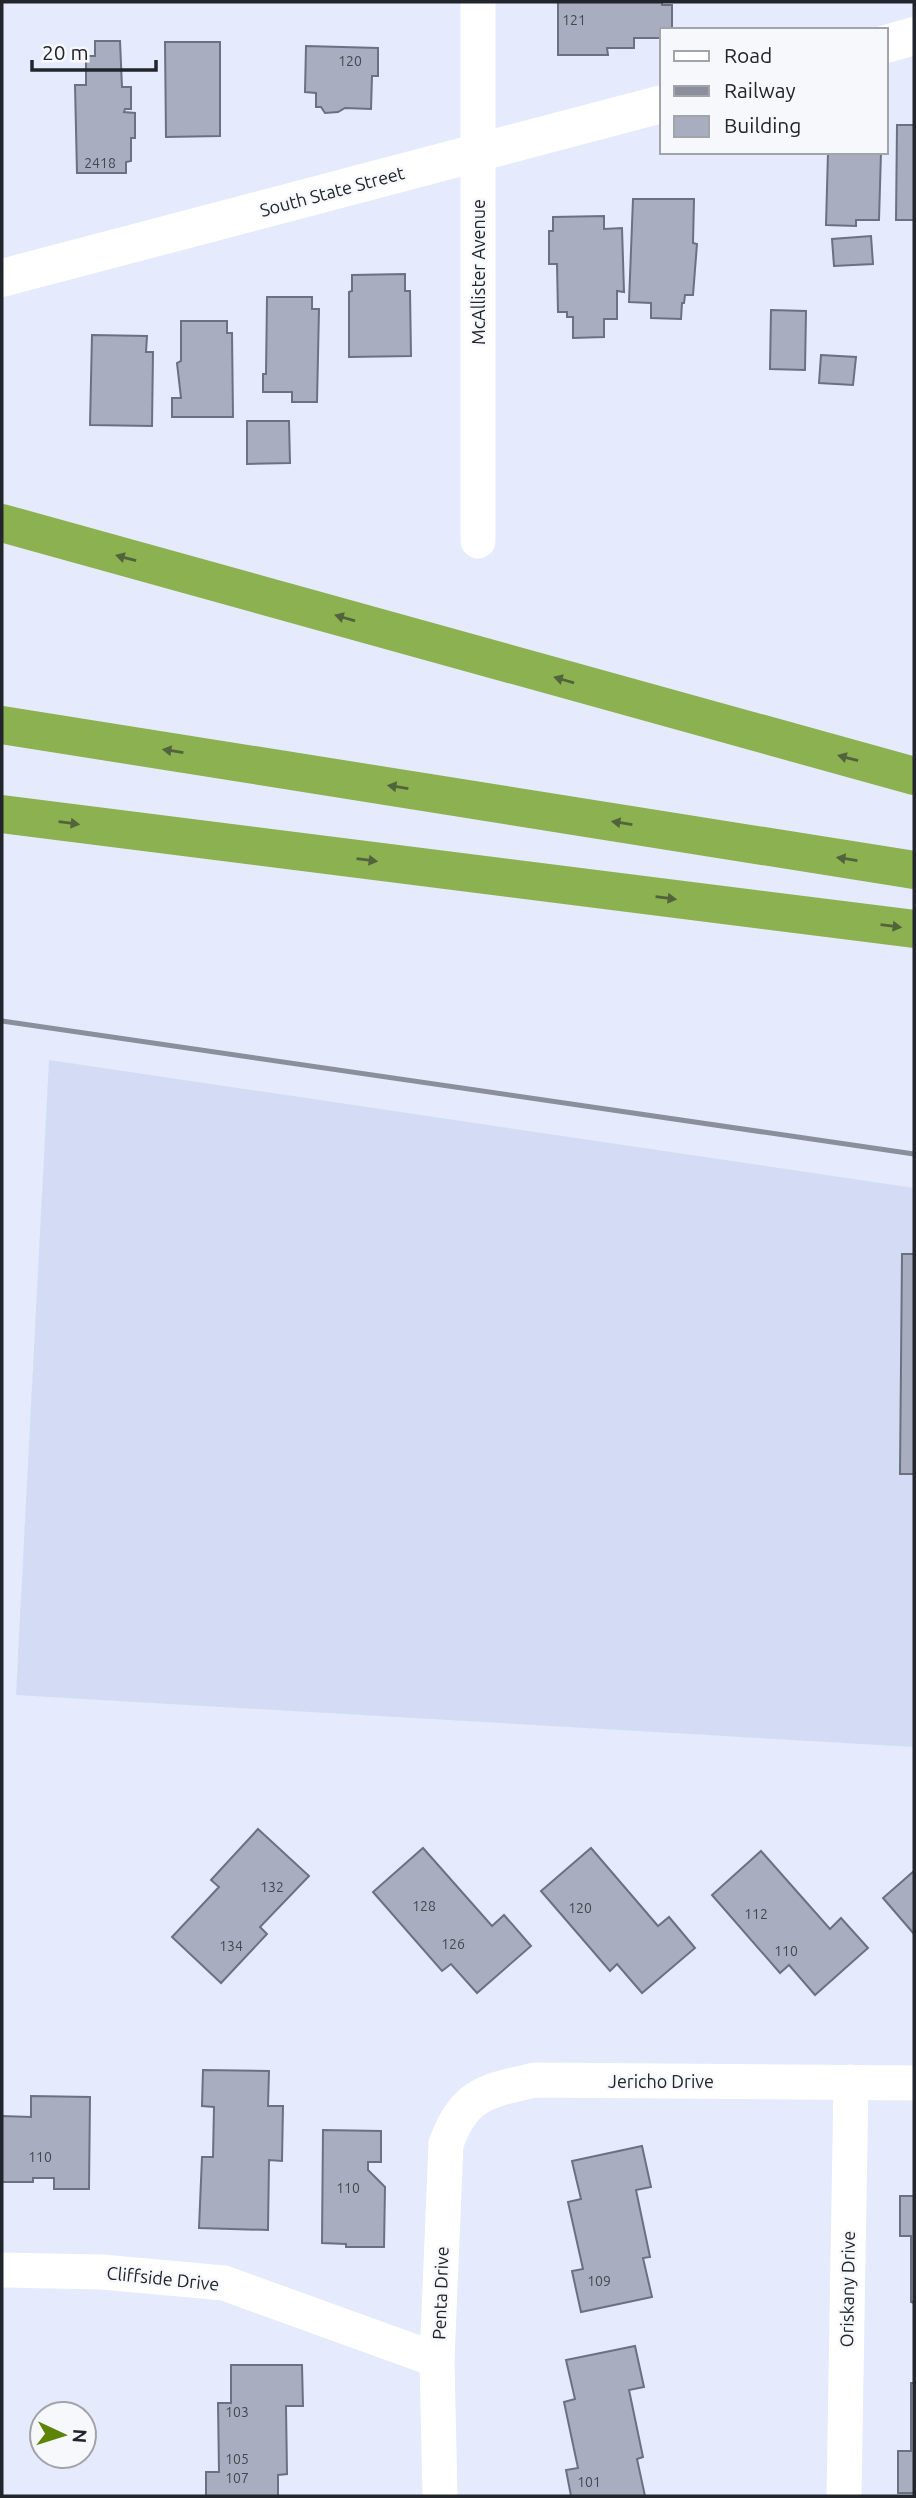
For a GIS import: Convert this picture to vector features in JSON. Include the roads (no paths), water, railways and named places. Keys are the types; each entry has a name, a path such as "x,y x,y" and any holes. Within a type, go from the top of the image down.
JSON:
{"highway":[{"path":"2,523 914,776"},
{"path":"2,725 914,870"},
{"path":"2,814 914,929"}],"street":[{"name":"McAllister Avenue","path":"478,2 478,541"},
{"path":"888,43 914,36"},
{"name":"South State Street","path":"2,278 660,105"},
{"name":"Jericho Drive","path":"474,2100 490,2090 534,2080 914,2083"},
{"name":"Oriskany Drive","path":"845,2496 852,2082"},
{"name":"Penta Drive","path":"440,2496 437,2360 446,2144 454,2119 474,2100"},
{"name":"Cliffside Drive","path":"2,2270 102,2272 224,2283 437,2360"}],"railway":[{"path":"2,1021 914,1154"}]}
